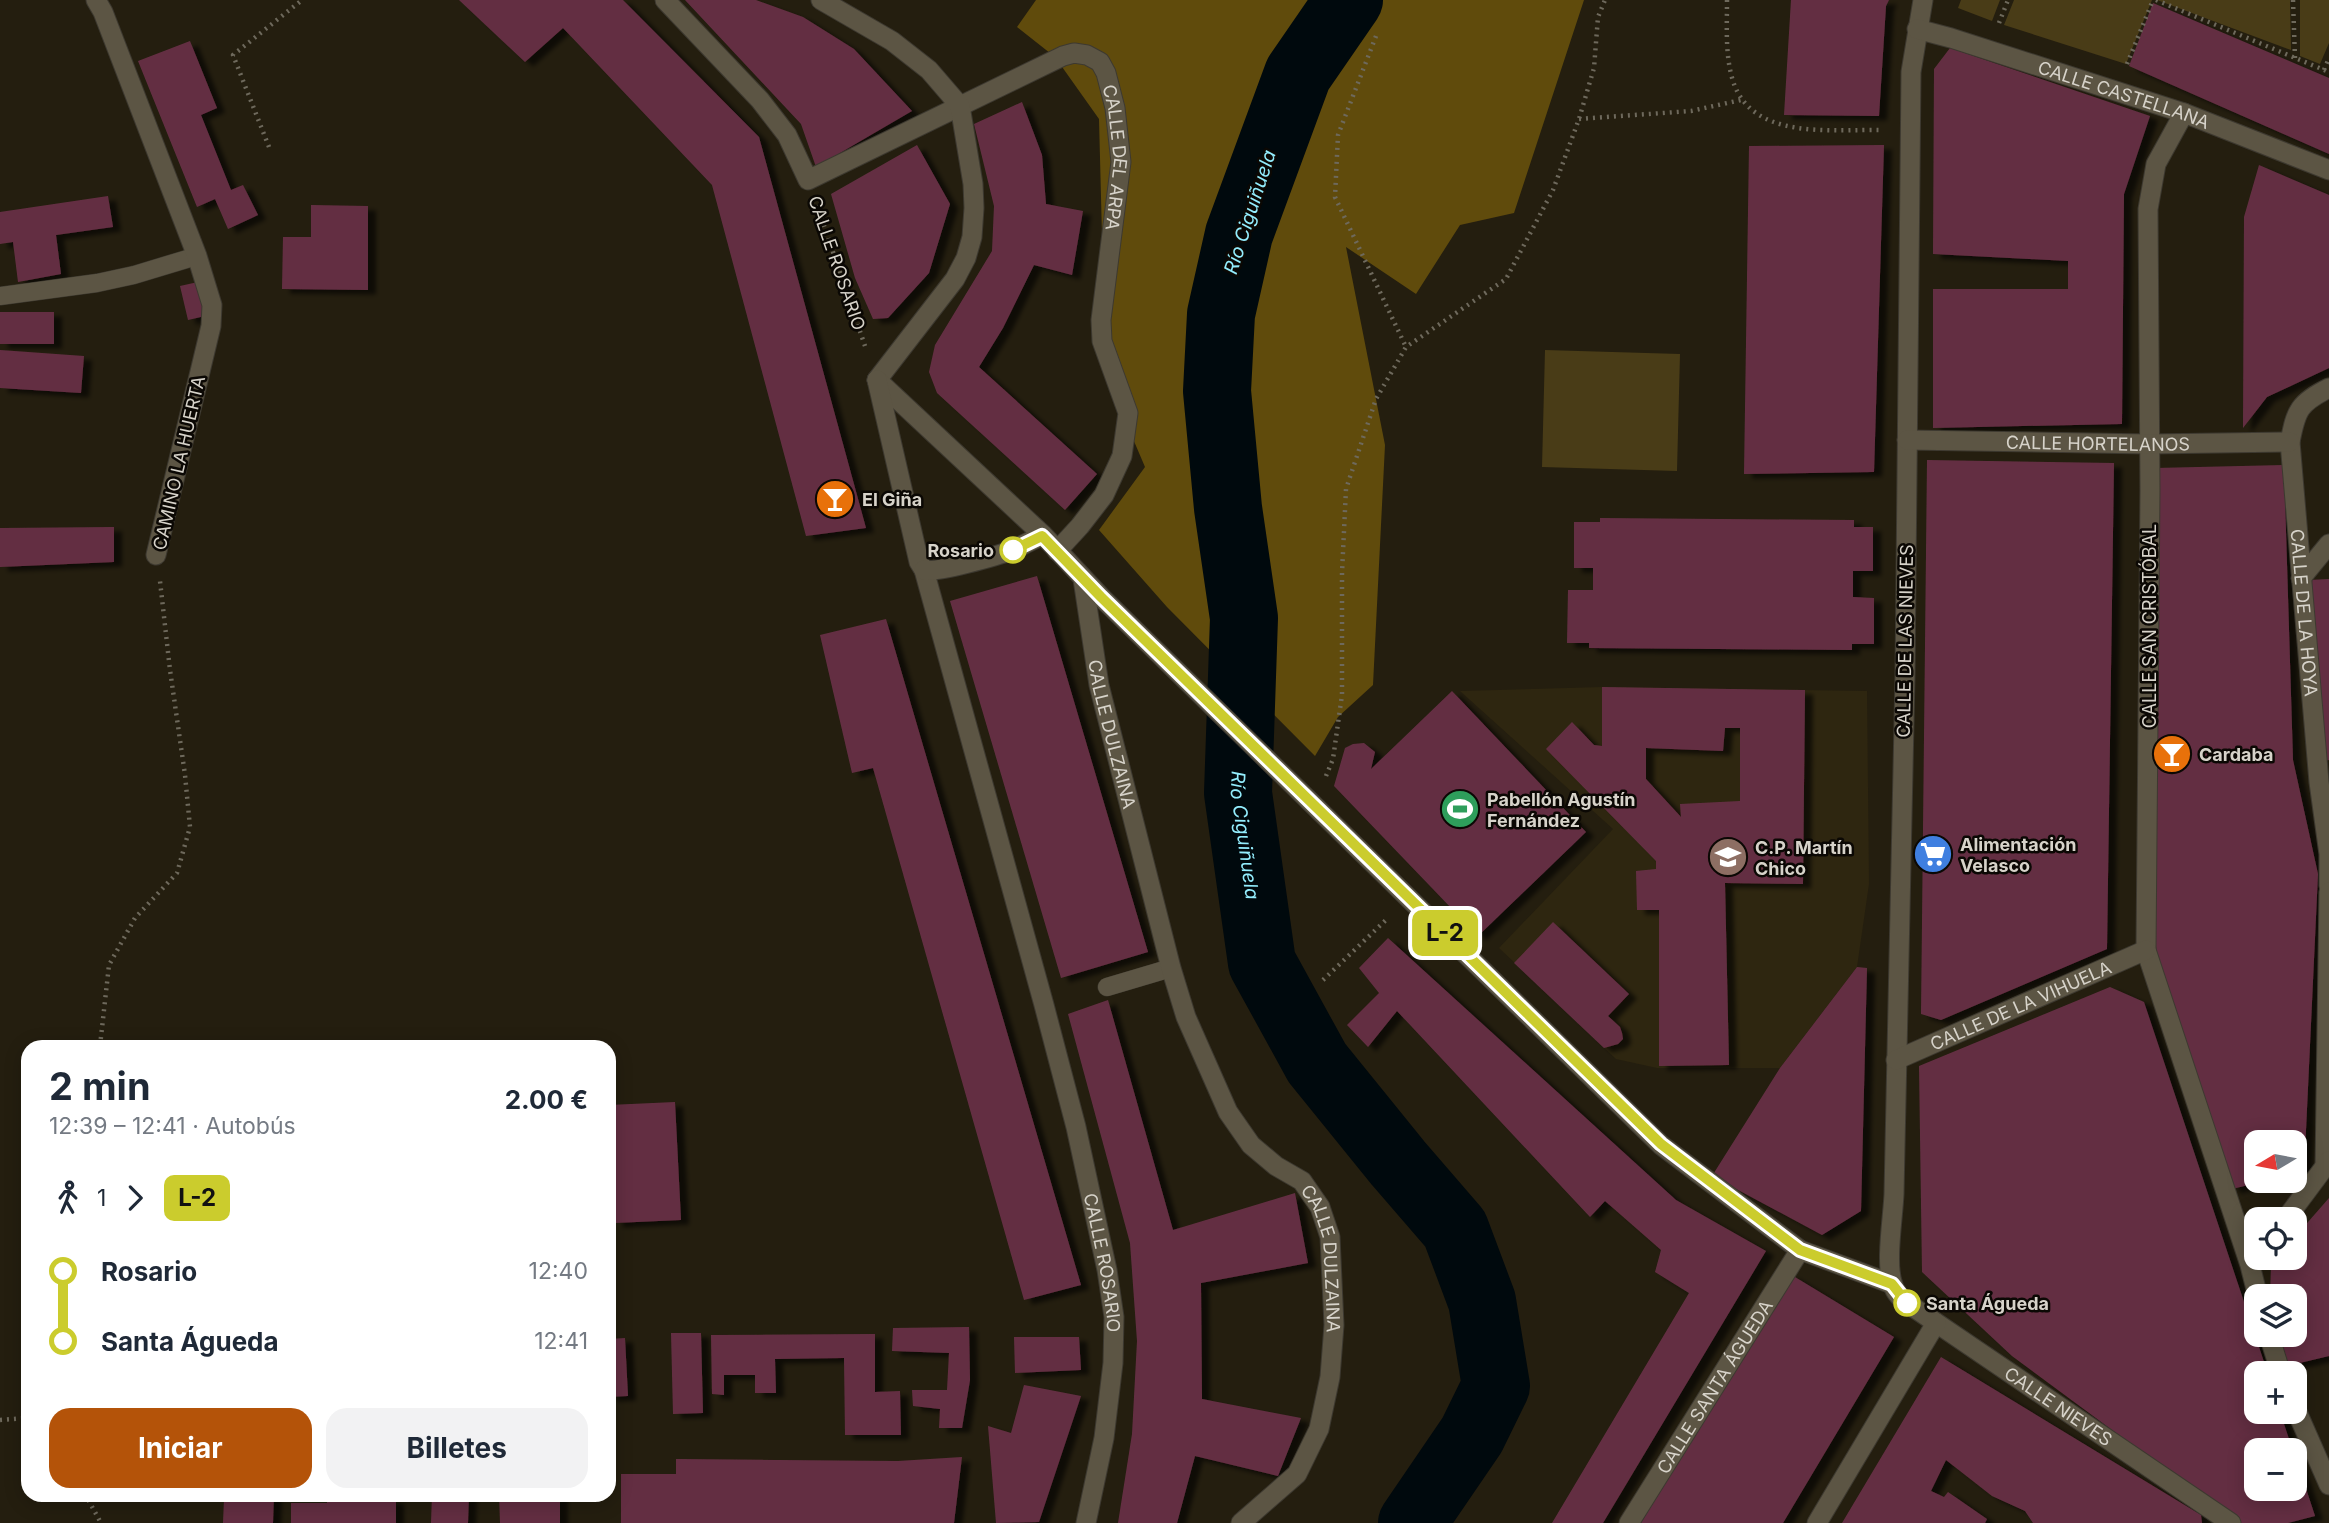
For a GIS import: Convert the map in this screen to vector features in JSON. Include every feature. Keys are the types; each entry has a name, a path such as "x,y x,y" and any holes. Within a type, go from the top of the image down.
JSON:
{"street":[{"name":"CAMINO LA HUERTA","path":"96,0 103,12 197,256 212,305 211,326 156,555"},
{"name":"CALLE ROSARIO","path":"665,0 760,100 786,135 808,180"},
{"path":"821,0 892,41 929,70 960,106 973,184 972,237 966,258 954,279 877,380 1042,536 1286,779 1661,1144 1800,1250 1892,1284"},
{"name":"CALLE DE LAS NIEVES","path":"1892,1284 1890,1262 1895,1194 1905,675 1911,72 1923,0"},
{"name":"CALLE CASTELLANA","path":"1917,29 1951,37 2184,113 2329,170"},
{"name":"CALLE DEL ARPA","path":"808,180 1063,55 1087,55 1100,62 1106,73 1115,108 1121,162 1101,320 1102,341 1128,413 1122,456 1104,495 1057,551"},
{"name":"CALLE SAN CRISTÓBAL","path":"2184,113 2156,164 2147,209 2149,444 2146,950 2244,1235"},
{"name":"CALLE ROSARIO","path":"877,380 919,562 924,570 1076,1127 1107,1270 1114,1317 1113,1363 1104,1438 1086,1523"},
{"path":"2290,442 2295,417 2301,405 2329,387"},
{"name":"CALLE HORTELANOS","path":"1907,440 2149,444 2290,442"},
{"name":"CALLE DE LA HOYA","path":"2290,442 2301,578 2324,781 2329,886"},
{"path":"924,570 935,571 1013,550 1042,536"},
{"path":"2301,578 2329,544"},
{"name":"CALLE DULZAINA","path":"1083,579 1099,685 1186,1017 1228,1112 1251,1145 1276,1166 1302,1181 1320,1207 1330,1237 1334,1325 1330,1377 1319,1429 1297,1474 1241,1523"},
{"path":"2295,1207 2327,1164 2329,892"},
{"name":"CALLE DE LA VIHUELA","path":"1896,1060 2146,950"},
{"name":"CALLE SANTA ÁGUEDA","path":"1629,1523 1800,1250"},
{"name":"CALLE NIEVES","path":"1892,1284 1907,1303 2231,1523"},
{"path":"1817,1523 1936,1323"},
{"path":"2302,1424 2329,1485"}],"lane":[{"path":"0,296 97,283 197,256"},
{"path":"1107,987 1171,968"}],"path":[{"path":"269,147 233,55 302,0"},
{"path":"1313,804 1334,759 1342,695 1342,573 1346,489 1376,399 1406,347 1506,279 1553,190 1579,120 1594,68 1598,17 1605,0"},
{"path":"1727,0 1728,57 1732,80 1741,100 1767,121 1791,128 1910,130"},
{"path":"2131,55 2154,0 2327,71 2329,58"},
{"path":"2293,0 2295,58"},
{"path":"1376,36 1338,135 1335,197 1406,347"},
{"path":"1579,120 1691,111 1741,100"},
{"name":"CALLE ROSARIO","path":"808,180 877,380"},
{"name":"CAMINO LA HUERTA","path":"101,1040 109,965 135,918 177,873 190,827 186,775 156,555"},
{"path":"1323,980 1409,898"},
{"path":"0,1420 21,1418"},
{"path":"89,1502 101,1523"}],"shaded area":[{"path":"1036,0 1584,0 1514,213 1460,225 1416,294 1346,247 1385,445 1373,685 1338,717 1315,756 1167,607 1099,530 1145,467 1122,413 1104,313 1099,119 1055,57 1017,27"},
{"path":"1961,0 2000,0 1992,21 1958,8"},
{"path":"2014,0 2152,0 2126,64 2004,25"},
{"path":"2157,0 2290,0 2291,50"},
{"path":"2300,0 2329,0 2329,43 2320,64 2300,56"},
{"path":"1545,350 1680,354 1677,471 1542,467"},
{"name":"C.P. Martín Chico","path":"1602,687 1867,691 1869,884 1857,967 1780,1068 1657,1068 1616,1059 1499,948 1613,829 1460,691"}],"building":[{"path":"459,0 623,0 759,137 866,528 806,536 712,185 563,28 525,62"},
{"path":"685,0 756,0 803,17 854,49 912,111 816,167 801,124"},
{"path":"1791,0 1889,0 1886,6 1879,116 1784,115"},
{"path":"2153,3 2329,78 2329,154 2129,66"},
{"path":"190,41 217,108 201,115 231,190 243,185 258,215 228,229 215,199 197,207 138,61"},
{"path":"1950,48 2150,116 2124,194 2122,424 1933,428 1933,289 2068,289 2068,261 1933,254 1934,69"},
{"path":"1022,102 1042,155 1046,204 1083,211 1072,275 1034,265 1003,328 979,367 1097,474 1065,510 937,393 929,372 935,345 992,251 994,206 974,124"},
{"path":"917,145 950,204 929,273 888,318 873,319 855,278 831,194"},
{"path":"1884,145 1874,472 1744,474 1749,146"},
{"path":"2259,165 2329,195 2329,368 2267,397 2243,428 2244,217"},
{"path":"108,196 113,227 56,235 61,274 18,282 13,242 0,244 0,212"},
{"path":"311,205 368,206 368,290 282,289 283,237 311,237"},
{"path":"198,282 205,316 188,320 180,286"},
{"path":"0,312 54,312 54,344 0,344"},
{"path":"0,350 84,356 81,393 0,388"},
{"path":"1927,460 2114,463 2107,949 1941,1020 1921,1014"},
{"path":"2284,465 2293,760 2318,874 2306,1130 2244,1130 2244,1186 2232,1189 2150,948 2155,468"},
{"path":"1600,518 1854,520 1854,527 1873,527 1873,571 1853,571 1853,597 1874,598 1874,644 1852,644 1852,650 1589,648 1589,643 1567,643 1568,590 1593,590 1593,568 1574,568 1574,522 1600,522"},
{"path":"114,527 114,562 0,567 0,528"},
{"path":"1037,576 1148,952 1061,978 950,601"},
{"path":"2329,579 2329,760 2324,761 2308,580"},
{"path":"886,619 1081,1285 1024,1300 873,768 852,773 820,635"},
{"path":"1602,687 1805,690 1803,884 1725,883 1729,1065 1659,1066 1659,910 1637,910 1636,871 1656,869 1656,861 1546,749 1572,722 1594,745 1602,746","holes":["1725,728 1740,728 1740,801 1680,804 1681,817 1646,779 1646,748 1723,751"]},
{"name":"Pabellón Agustín Fernández","path":"1452,691 1586,832 1478,936 1334,786 1345,748 1364,743 1375,752 1371,769"},
{"path":"1553,922 1629,994 1608,1016 1620,1027 1623,1039 1618,1044 1604,1048 1514,963"},
{"path":"1388,938 1676,1200 1766,1251 1603,1523 1552,1523 1689,1293 1655,1272 1661,1250 1605,1201 1590,1217 1397,1011 1368,1047 1347,1025 1379,993 1359,968"},
{"path":"1857,967 1867,968 1861,1211 1822,1235 1712,1176 1780,1068"},
{"path":"2110,987 2144,1002 2244,1302 2244,1347 2259,1347 2264,1361 2244,1361 2244,1424 2284,1424 2289,1438 2244,1438 2244,1501 2307,1501 2307,1492 2315,1516 2288,1523 2238,1523 2012,1356 1922,1272 1919,1066"},
{"path":"1108,1000 1173,1230 1295,1193 1308,1263 1201,1283 1202,1399 1301,1418 1278,1476 1195,1456 1177,1523 1118,1523 1132,1434 1137,1341 1130,1243 1068,1014"},
{"path":"675,1102 681,1220 616,1223 616,1105"},
{"path":"2329,1198 2329,1356 2307,1361 2285,1361 2280,1347 2307,1347 2307,1284 2270,1284 2271,1270 2307,1270 2307,1223"},
{"path":"1790,1274 1894,1337 1783,1523 1641,1523"},
{"path":"969,1327 970,1380 962,1428 939,1428 940,1409 913,1406 912,1390 947,1390 949,1353 892,1351 893,1328"},
{"path":"671,1333 701,1333 703,1413 673,1414"},
{"path":"875,1334 875,1392 900,1391 901,1435 845,1435 844,1358 775,1359 776,1393 755,1393 755,1375 724,1375 724,1395 712,1394 711,1335"},
{"path":"1014,1337 1079,1337 1081,1370 1015,1373"},
{"path":"625,1338 628,1396 616,1397 616,1339"},
{"path":"1941,1357 2201,1515 2202,1523 2033,1523 2025,1511 1992,1496 1946,1460 1931,1491 1944,1497 1948,1492 1987,1519 1985,1523 1842,1523"},
{"path":"1024,1385 1081,1396 1039,1522 996,1523 988,1426 1011,1433"},
{"path":"962,1457 954,1523 621,1523 621,1474 676,1474 676,1459 898,1461"},
{"path":"224,1502 274,1502 273,1523 223,1523"},
{"path":"396,1502 396,1523 291,1523 291,1503"},
{"path":"432,1502 469,1502 468,1523 431,1523"},
{"path":"499,1502 560,1502 560,1523 500,1523"}],"waterway":[{"name":"Río Ciguiñuela","path":"1349,0 1298,74 1239,234 1221,314 1217,391 1228,508 1244,618 1238,793 1262,963 1317,1063 1455,1229 1482,1301 1496,1386 1472,1435 1412,1523"}],"bus line":[{"name":"L-2","path":"1013,550 1042,536 1101,597 1661,1144 1800,1250 1892,1284 1907,1303"}],"place":[{"name":"El Giña","path":"835,499"},
{"name":"Rosario","path":"1013,550"},
{"name":"Cardaba","path":"2172,754"},
{"name":"Pabellón Agustín Fernández","path":"1460,809"},
{"name":"Alimentación Velasco","path":"1933,854"},
{"name":"C.P. Martín Chico","path":"1728,857"},
{"name":"Santa Águeda","path":"1907,1303"}]}
